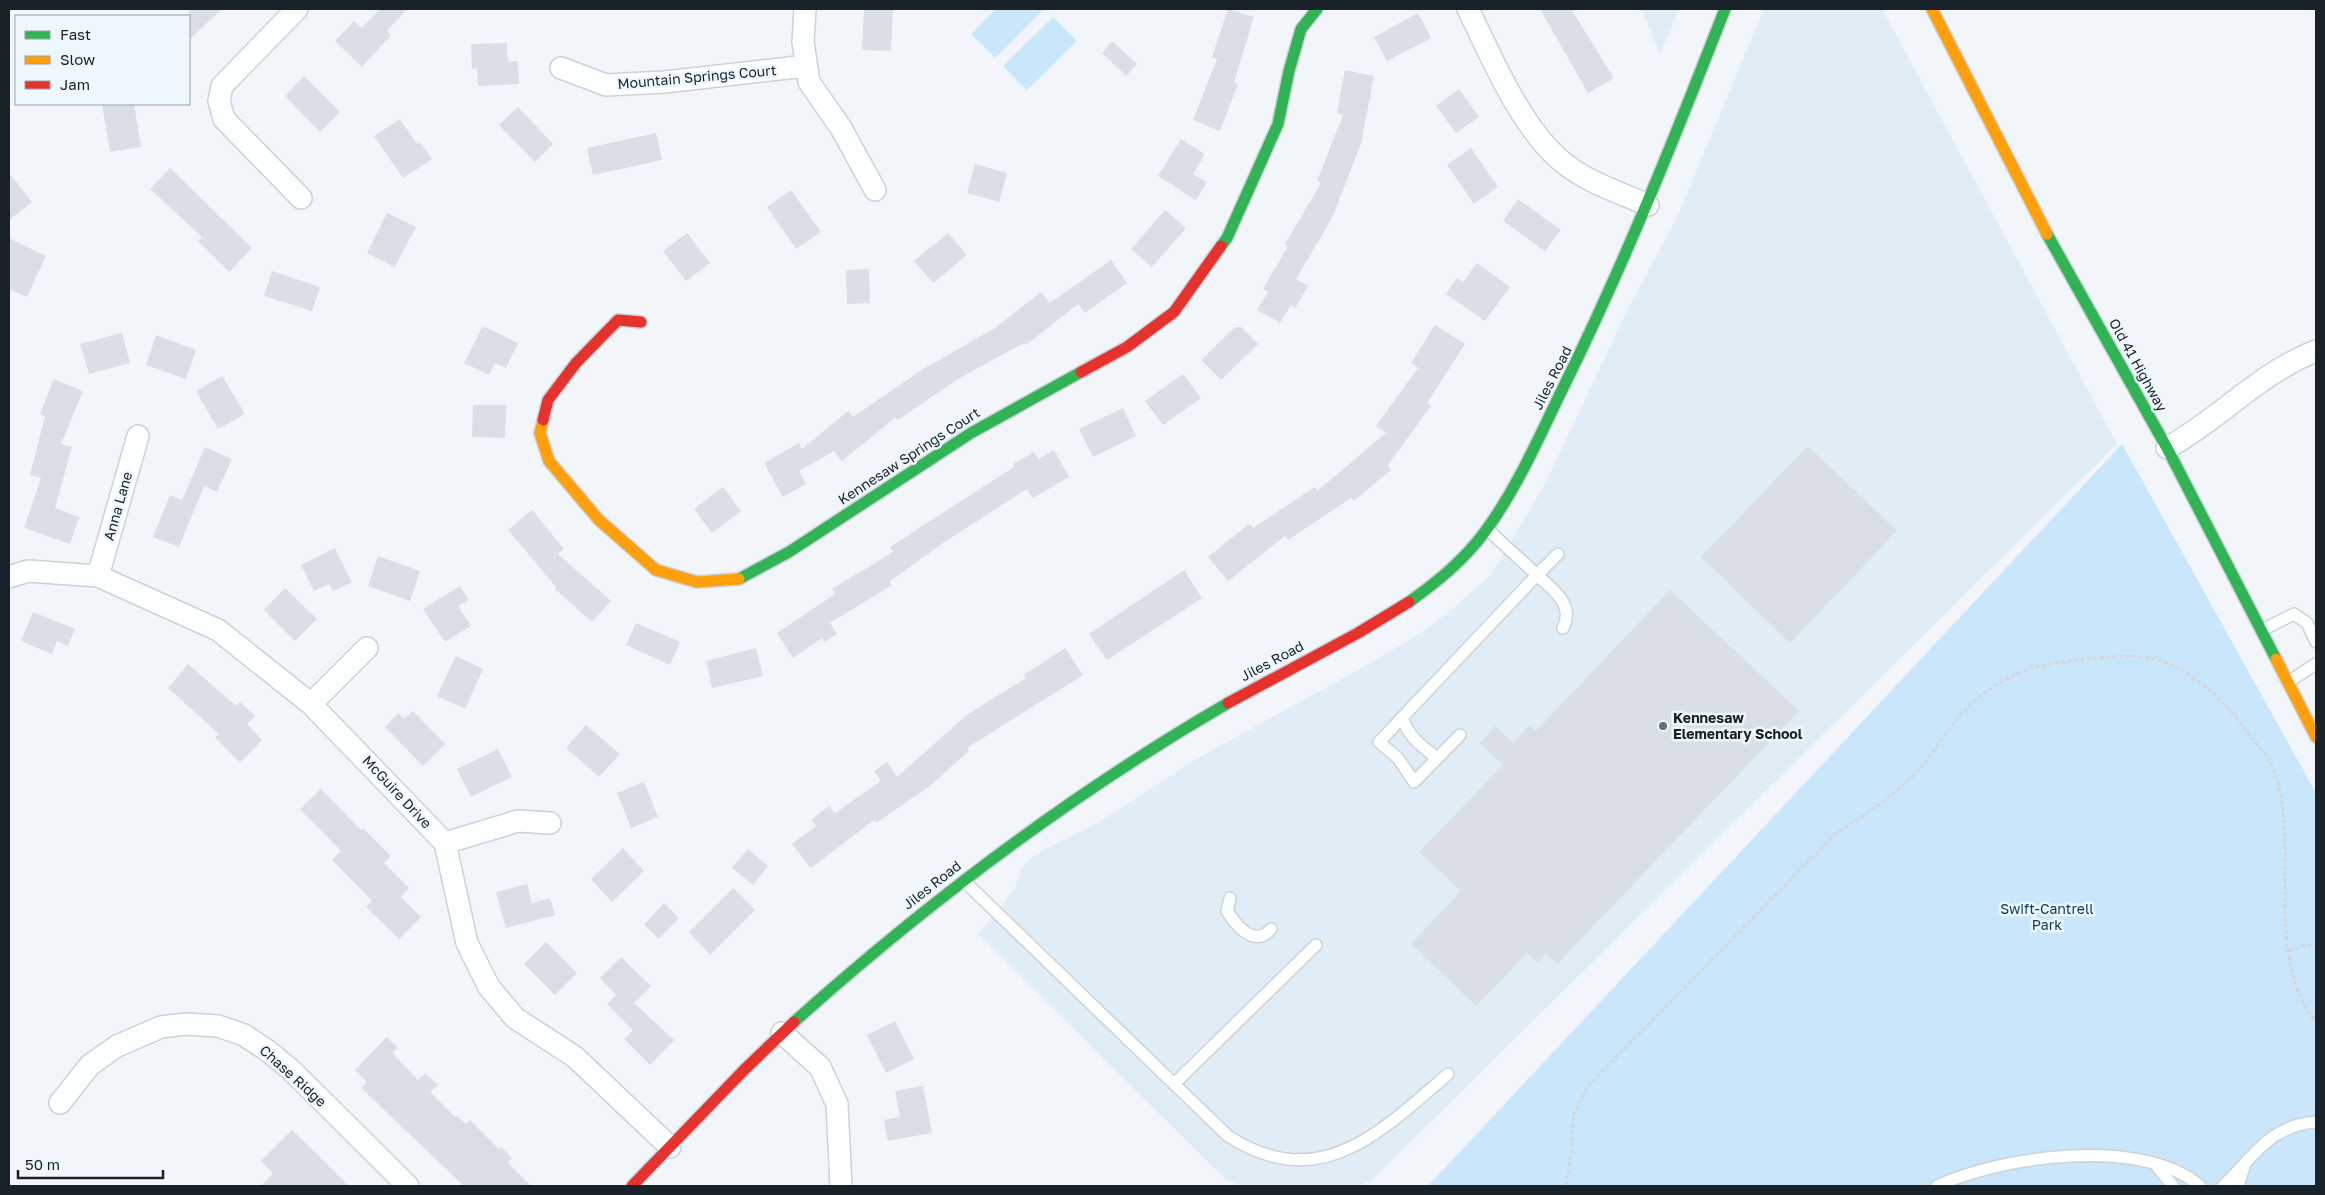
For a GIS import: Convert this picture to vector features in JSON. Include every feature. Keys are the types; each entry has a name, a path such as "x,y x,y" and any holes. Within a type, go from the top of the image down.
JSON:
{"street":[{"path":"297,9 222,86 218,101 224,119 301,198"},
{"path":"806,9 802,42 809,82 841,128 874,190"},
{"name":"Kennesaw Springs Court","path":"642,322 618,320 576,363 548,400 540,433 549,461 600,520 656,570 697,582 738,580 789,552 971,433 1128,347 1174,312 1227,238 1278,124 1289,71 1301,29 1318,9"},
{"path":"1468,9 1507,88 1543,144 1566,165 1584,176 1648,205"},
{"name":"Jiles Road","path":"632,1186 782,1033 894,935 963,880 1091,789 1174,735 1236,697 1400,608 1448,572 1487,529 1529,456 1574,367 1648,205 1725,9"},
{"name":"Old 41 Highway","path":"1932,9 2030,205 2168,448 2316,737"},
{"name":"Mountain Springs Court","path":"561,68 606,85 665,82 806,66"},
{"path":"2168,448 2205,425 2264,378 2316,351"},
{"name":"Anna Lane","path":"98,576 138,436"},
{"name":"McGuire Drive","path":"9,577 28,571 98,576 218,630 311,704 381,774 445,843"},
{"path":"311,704 367,648"},
{"path":"550,823 518,821 445,843 467,943 489,987 516,1018 575,1057 670,1147"},
{"name":"Chase Ridge","path":"60,1103 90,1065 117,1046 161,1027 186,1024 218,1026 244,1035 268,1051 291,1070 408,1186"},
{"path":"782,1033 820,1067 837,1104 842,1186"}],"lane":[{"path":"1939,23 1941,9"},
{"path":"1487,529 1560,596 1565,604 1567,618 1563,628"},
{"path":"1460,735 1414,782 1398,758 1379,742 1558,554"},
{"path":"2262,630 2294,614 2307,623 2316,642"},
{"path":"2288,682 2316,664"},
{"path":"1402,718 1406,730 1416,742 1437,758"},
{"path":"963,880 1176,1082 1228,1136 1261,1156 1302,1163 1340,1156 1373,1139 1448,1074"},
{"path":"1230,898 1227,911 1250,935 1256,939 1261,938 1271,929"},
{"path":"1176,1082 1316,945"},
{"path":"2223,1186 2259,1147 2274,1136 2295,1125 2316,1122"},
{"path":"1937,1186 1986,1168 2034,1159 2092,1156 2135,1160 2155,1165 2189,1178 2200,1186"},
{"path":"2238,1186 2247,1161"},
{"path":"2155,1165 2173,1186"}],"path":[{"path":"1566,1186 1572,1146 1573,1116 1588,1086 1836,832 1873,811 1922,767 1962,714 1981,693 2031,669 2060,661 2130,656 2158,660 2204,686 2223,703 2274,768 2282,812 2284,913 2289,950 2302,998 2316,1023"},
{"path":"2289,950 2313,944"}],"shaded area":[{"path":"1642,9 1679,9 1660,55"},
{"path":"1764,9 1882,9 2117,444 1371,1181 1359,1186 1241,1186 1226,1180 978,934 1014,890 1021,870 1030,859 1047,848 1094,825 1198,758 1376,660 1426,629 1456,606 1492,574 1546,482 1624,317 1678,215"}],"green space":[{"path":"996,9 1044,9 995,58 971,34"},
{"path":"1053,17 1077,41 1027,90 1003,66"},
{"name":"Swift-Cantrell Park","path":"2122,444 2316,793 2316,1186 1428,1186"}],"building":[{"path":"189,9 222,9 190,39"},
{"path":"380,9 407,9 387,31 391,35 362,67 335,41 354,21 362,28"},
{"path":"864,9 893,9 891,51 862,50"},
{"path":"1228,9 1254,17 1234,82 1238,84 1220,131 1193,120 1217,59 1212,57"},
{"path":"1540,9 1571,9 1614,78 1588,93"},
{"path":"1418,13 1431,38 1387,61 1374,37"},
{"path":"1112,41 1137,64 1126,76 1102,53"},
{"path":"507,43 508,62 518,61 519,84 478,86 477,68 472,69 471,44"},
{"path":"1345,70 1374,76 1361,144 1332,218 1296,279 1308,286 1295,308 1291,305 1280,323 1257,310 1268,292 1263,289 1288,246 1285,244 1321,183 1317,181 1343,115 1337,113"},
{"path":"304,76 340,112 320,132 285,96"},
{"path":"1459,89 1479,117 1456,133 1436,106"},
{"path":"102,105 134,105 141,147 110,152"},
{"path":"518,107 553,144 535,162 499,125"},
{"path":"400,119 417,144 420,142 432,159 403,178 374,136"},
{"path":"656,133 662,160 593,175 587,148"},
{"path":"1181,139 1205,154 1193,174 1207,182 1196,200 1158,176"},
{"path":"1471,148 1498,187 1474,204 1447,165"},
{"path":"975,164 1007,173 999,202 967,193"},
{"path":"170,168 252,248 229,272 198,241 202,237 150,189"},
{"path":"9,173 32,202 9,220"},
{"path":"791,190 821,232 796,249 767,207"},
{"path":"1518,199 1561,230 1545,251 1503,221"},
{"path":"1165,210 1186,228 1152,267 1131,249"},
{"path":"387,213 416,227 395,267 367,253"},
{"path":"687,233 710,263 686,281 663,251"},
{"path":"948,233 967,255 933,283 914,261"},
{"path":"9,238 46,256 27,297 9,289"},
{"path":"1111,260 1127,283 1085,313 1078,304 1026,345 1024,343 958,379 898,420 896,417 842,461 834,451 799,471 806,484 783,497 764,463 799,443 802,449 848,411 853,417 920,371 995,328 1041,292 1050,303"},
{"path":"1477,263 1510,287 1485,321 1446,294 1457,278 1463,282"},
{"path":"869,269 870,303 847,304 846,270"},
{"path":"272,271 320,287 312,311 264,296"},
{"path":"1435,325 1465,344 1427,403 1431,406 1388,465 1391,470 1354,501 1351,498 1288,540 1285,536 1228,581 1208,557 1249,524 1253,528 1315,487 1317,491 1386,433 1376,426 1418,368 1411,363"},
{"path":"483,326 518,343 506,368 495,363 489,375 464,363"},
{"path":"1235,327 1241,327 1258,344 1221,380 1201,360"},
{"path":"122,333 130,363 89,374 80,344"},
{"path":"156,335 196,350 186,379 146,365"},
{"path":"1183,374 1201,398 1163,425 1145,401"},
{"path":"222,376 245,414 218,429 196,391"},
{"path":"54,379 83,391 61,444 72,447 55,508 79,517 70,544 24,528 41,478 30,475 45,416 40,414"},
{"path":"473,405 506,405 505,438 472,437"},
{"path":"1123,408 1136,436 1093,457 1079,429"},
{"path":"1808,446 1897,531 1790,643 1701,557"},
{"path":"205,447 232,459 217,492 204,486 179,547 153,537 170,495 182,500"},
{"path":"1054,450 1069,477 1033,498 1027,489 946,541 889,582 892,585 830,623 837,634 824,642 822,638 793,658 777,633 835,594 832,589 893,552 890,547 1014,467 1013,464 1034,452 1038,459"},
{"path":"723,487 741,511 712,533 694,509"},
{"path":"532,510 564,549 558,554 611,601 592,622 555,589 556,587 508,530"},
{"path":"335,548 352,582 333,591 329,584 314,591 301,565"},
{"path":"378,556 420,571 410,601 368,586"},
{"path":"1184,570 1202,598 1107,660 1089,634"},
{"path":"460,586 469,600 458,606 471,626 445,642 423,609"},
{"path":"285,588 317,619 295,641 264,610"},
{"name":"Kennesaw Elementary School","path":"1670,590 1799,711 1557,964 1546,954 1538,963 1527,953 1476,1006 1411,944 1461,891 1419,852 1503,765 1480,743 1495,726 1513,743 1530,725 1536,731"},
{"path":"33,612 75,629 68,646 57,641 52,654 21,641"},
{"path":"636,623 680,642 670,665 626,645"},
{"path":"756,648 763,676 712,688 706,661"},
{"path":"1065,648 1083,675 967,748 969,751 930,786 876,823 874,820 811,868 792,844 816,826 811,820 829,806 835,813 881,781 874,771 887,762 897,777 968,714 1026,678 1024,675"},
{"path":"456,656 483,669 465,709 437,696"},
{"path":"188,664 236,706 240,702 255,716 247,724 262,740 240,763 215,737 219,734 168,688"},
{"path":"413,711 445,744 423,766 385,727 398,713 404,719"},
{"path":"586,725 620,754 599,777 566,748"},
{"path":"498,749 512,777 471,797 457,769"},
{"path":"644,782 658,817 631,828 617,793"},
{"path":"321,789 361,830 363,828 391,856 384,863 409,888 401,897 421,917 399,939 366,907 372,901 332,860 341,851 300,809"},
{"path":"623,848 644,871 612,902 591,879"},
{"path":"748,849 768,866 753,885 732,868"},
{"path":"527,884 532,903 550,898 555,915 506,928 496,892"},
{"path":"733,888 755,910 710,955 689,932"},
{"path":"664,903 679,918 659,939 644,925"},
{"path":"546,942 577,973 555,995 524,964"},
{"path":"621,957 651,986 634,1003 674,1040 650,1065 624,1039 633,1030 607,1004 616,995 600,978"},
{"path":"895,1021 914,1059 886,1073 867,1035"},
{"path":"387,1037 398,1048 393,1052 395,1056 418,1080 425,1073 438,1085 430,1092 455,1117 457,1116 466,1124 470,1120 499,1149 501,1147 512,1158 508,1163 531,1186 464,1186 361,1088 367,1082 355,1070"},
{"path":"923,1086 932,1133 888,1141 884,1120 900,1117 895,1091"},
{"path":"292,1130 349,1186 261,1186 273,1173 261,1161"}],"traffic: fast":[{"path":"1221,246 1227,238 1278,124 1289,71 1301,29 1317,9"},
{"path":"1409,602 1439,579 1467,553 1496,516 1517,481 1585,342 1628,248 1725,9"},
{"path":"2047,234 2167,448 2276,659"},
{"path":"739,579 789,552 971,433 1081,372"},
{"path":"794,1022 897,934 1003,851 1114,774 1228,703"}],"traffic: slow":[{"path":"1932,9 2047,234"},
{"path":"543,420 540,433 549,461 599,520 656,570 697,582 739,579"},
{"path":"2276,659 2316,737"}],"traffic: jam":[{"path":"1081,372 1127,347 1174,312 1221,246"},
{"path":"543,420 548,400 576,363 618,320 641,322"},
{"path":"1228,703 1358,633 1409,602"},
{"path":"632,1186 745,1069 794,1022"}],"place":[{"name":"Kennesaw Elementary School","path":"1663,726"}]}
